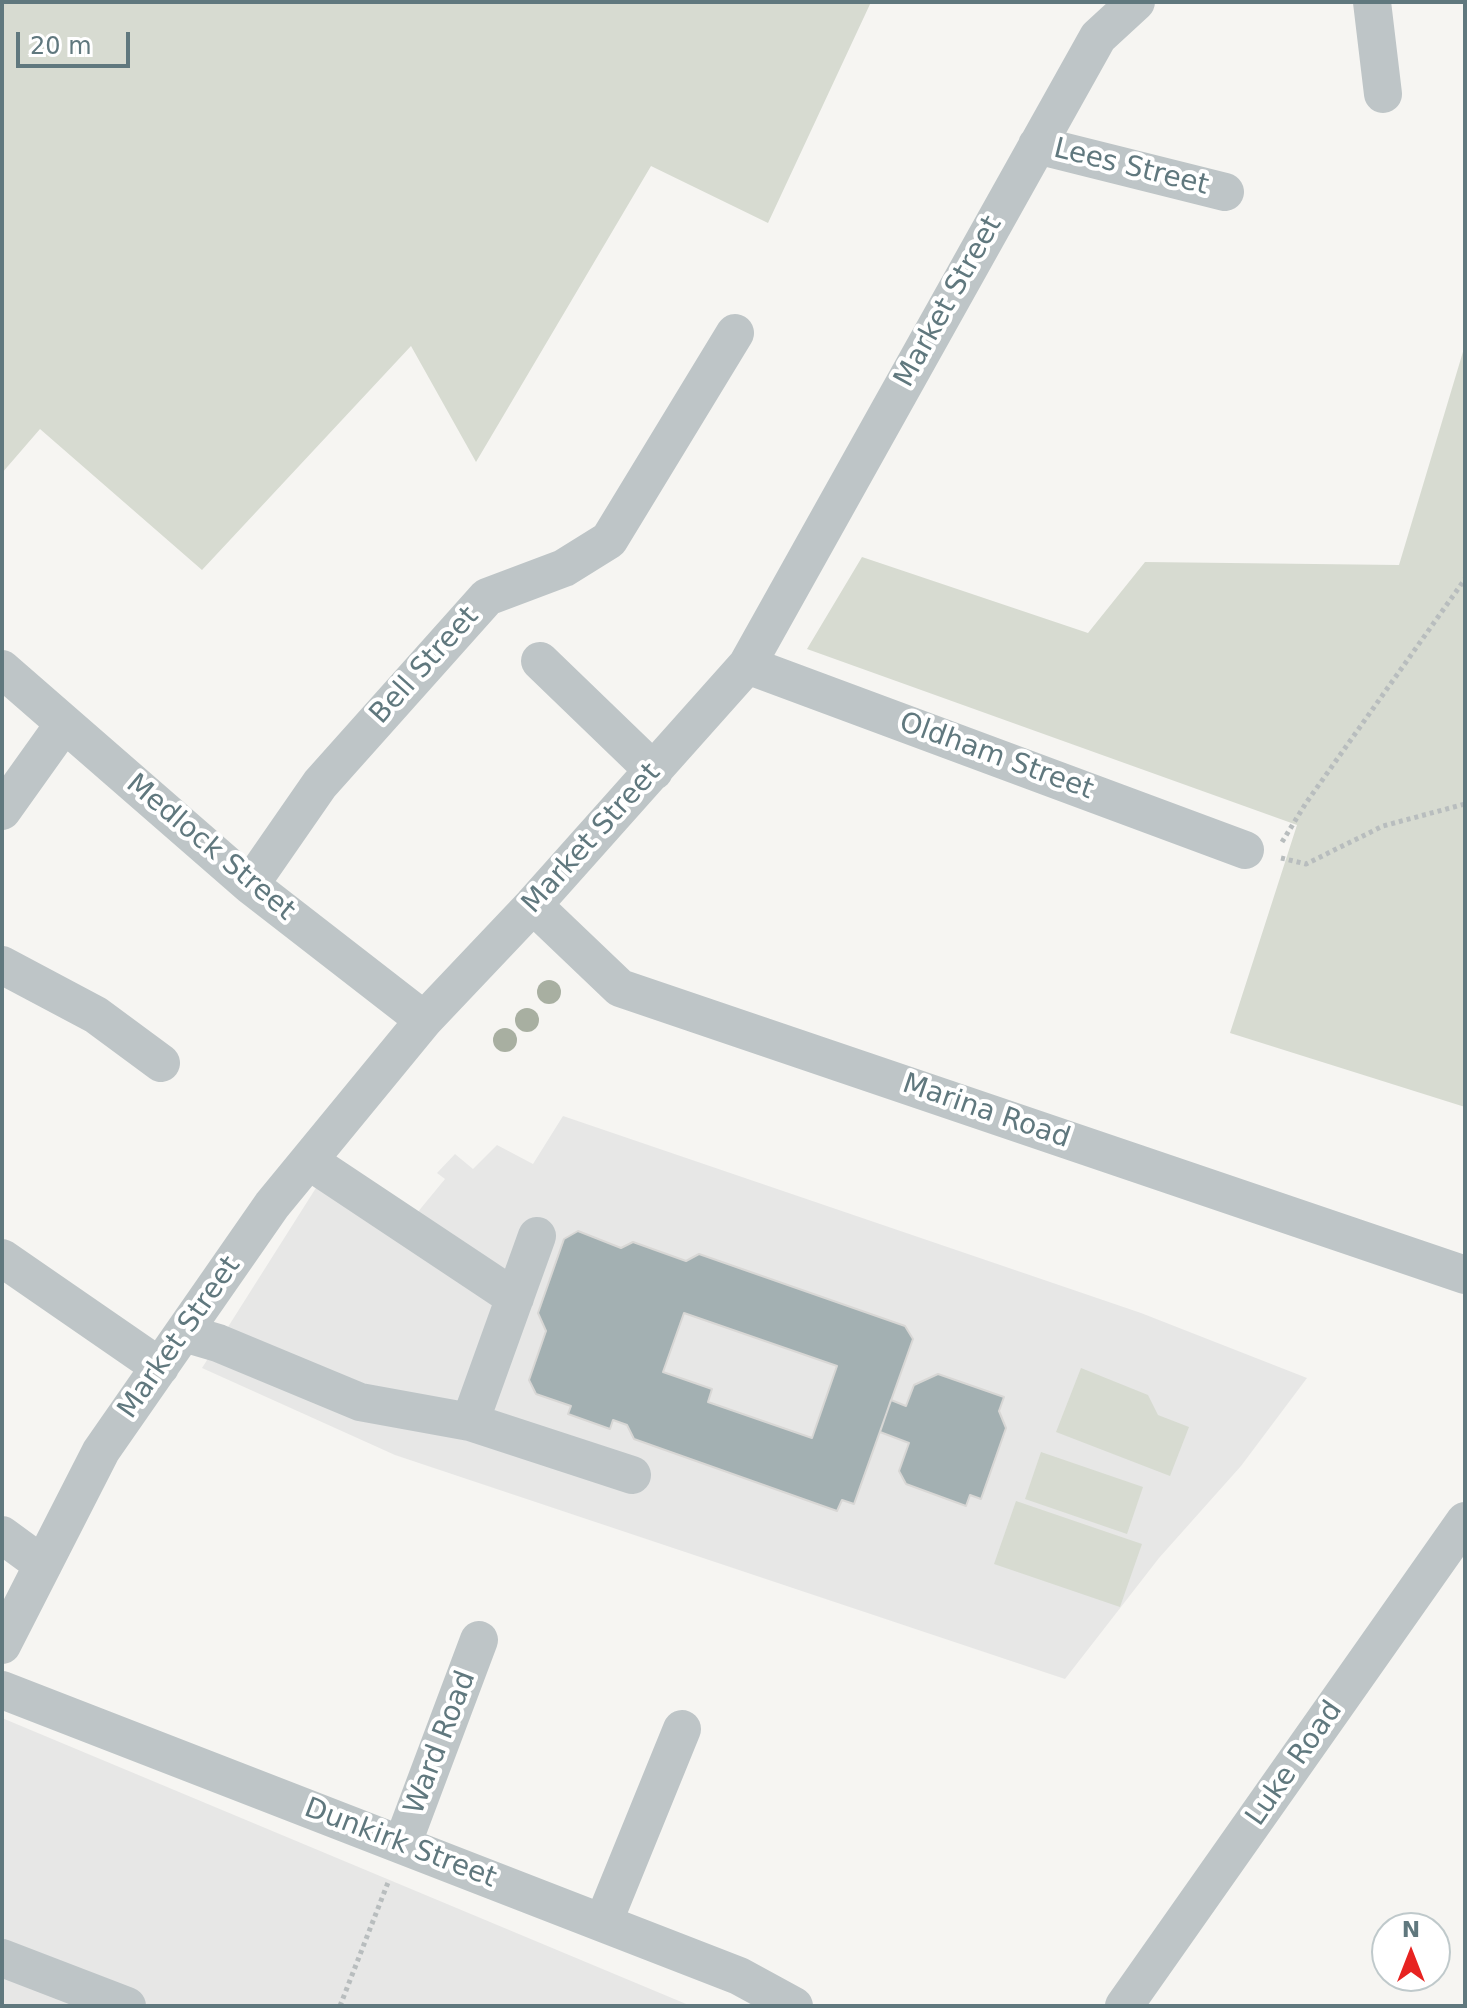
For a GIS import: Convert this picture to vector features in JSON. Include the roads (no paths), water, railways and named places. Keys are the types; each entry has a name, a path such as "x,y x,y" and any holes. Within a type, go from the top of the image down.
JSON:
{"street":[{"name":"Market Street","path":"2,1645 101,1451 272,1205 424,1020 533,905 747,665 1098,37 1136,2"},
{"path":"1372,2 1383,94"},
{"name":"Lees Street","path":"1037,145 1225,192"},
{"name":"Bell Street","path":"250,885 320,784 487,597 564,568 609,540 735,333"},
{"path":"540,661 654,771"},
{"name":"Oldham Street","path":"747,665 1259,854"},
{"name":"Medlock Street","path":"2,669 250,885 424,1020"},
{"path":"2,811 64,724"},
{"name":"Marina Road","path":"533,905 620,988 1465,1275"},
{"path":"2,965 96,1015 161,1063"},
{"path":"309,1161 515,1298"},
{"path":"470,1422 537,1236"},
{"path":"2,1258 160,1367"},
{"path":"184,1333 218,1343 360,1402 470,1422 632,1475"},
{"name":"Luke Road","path":"1124,2006 1465,1521"},
{"path":"2,1535 43,1565"},
{"name":"Ward Road","path":"402,1845 479,1640"},
{"name":"Dunkirk Street","path":"2,1690 739,1976 794,2006"},
{"path":"603,1923 682,1729"},
{"path":"2,1958 127,2006"}]}
